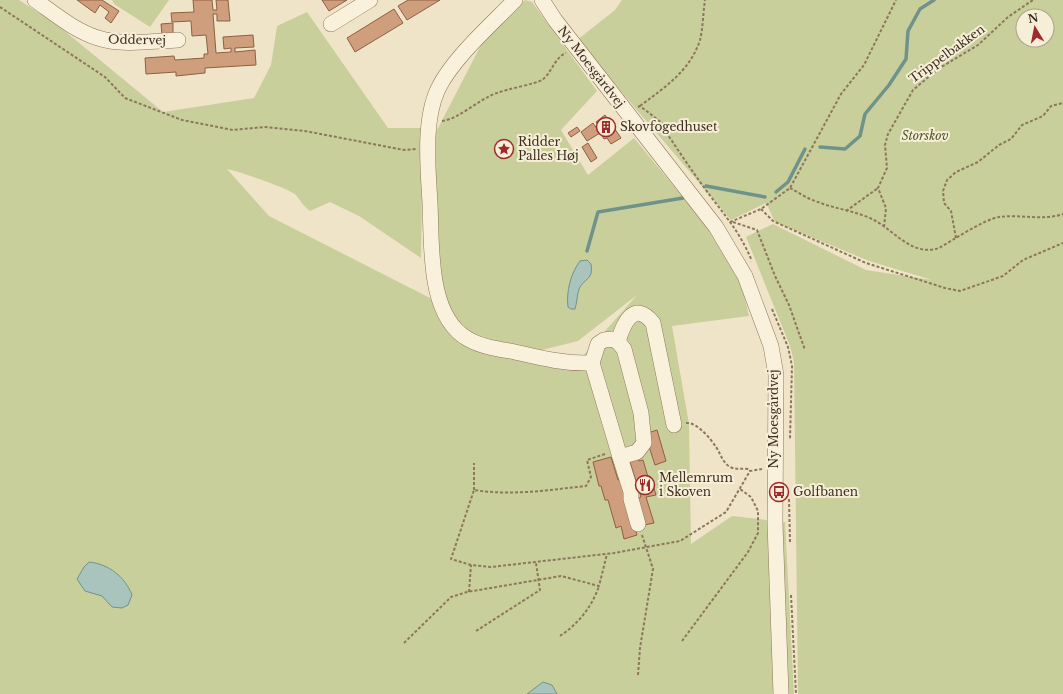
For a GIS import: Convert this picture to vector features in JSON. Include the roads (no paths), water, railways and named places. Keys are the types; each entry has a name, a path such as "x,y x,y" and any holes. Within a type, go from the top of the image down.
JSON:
{"street":[{"name":"Oddervej","path":"35,0 80,31 99,38 120,42 178,40"},
{"path":"331,24 370,0"},
{"path":"515,0 457,62 438,89 429,122 428,177 434,269 438,296 446,316 454,328 468,339 483,345 571,364 592,363"},
{"name":"Ny Moesgårdvej","path":"542,0 577,48 716,227 745,276 771,346 776,375 775,523 781,694"},
{"path":"618,342 627,319 633,315 641,314 648,317 653,324 674,424"},
{"path":"619,454 637,452 644,443 641,412 624,349 618,342 612,339 604,340 598,344 592,363 619,454 632,492 631,499 638,524"}],"water":[{"path":"587,260 591,264 591,273 579,289 575,309 571,309 568,307 568,301 572,277 580,261"},
{"path":"89,562 103,565 121,577 132,595 128,605 122,608 112,607 102,596 85,591 77,579 84,567"},
{"path":"543,682 552,685 557,694 527,694"}],"waterway":[{"path":"820,147 845,149 860,136 865,114 889,85 906,59 908,31 920,9 934,0"},
{"path":"776,192 788,182 805,149"},
{"path":"706,186 765,197"},
{"path":"587,251 598,212 683,198"}],"place":[{"name":"Skovfogedhuset","path":"606,127"},
{"name":"Ridder Palles Høj","path":"504,149"},
{"name":"Mellemrum i Skoven","path":"645,485"},
{"name":"Golfbanen","path":"779,492"}],"park label":[{"name":"Storskov","path":"925,136"}]}
